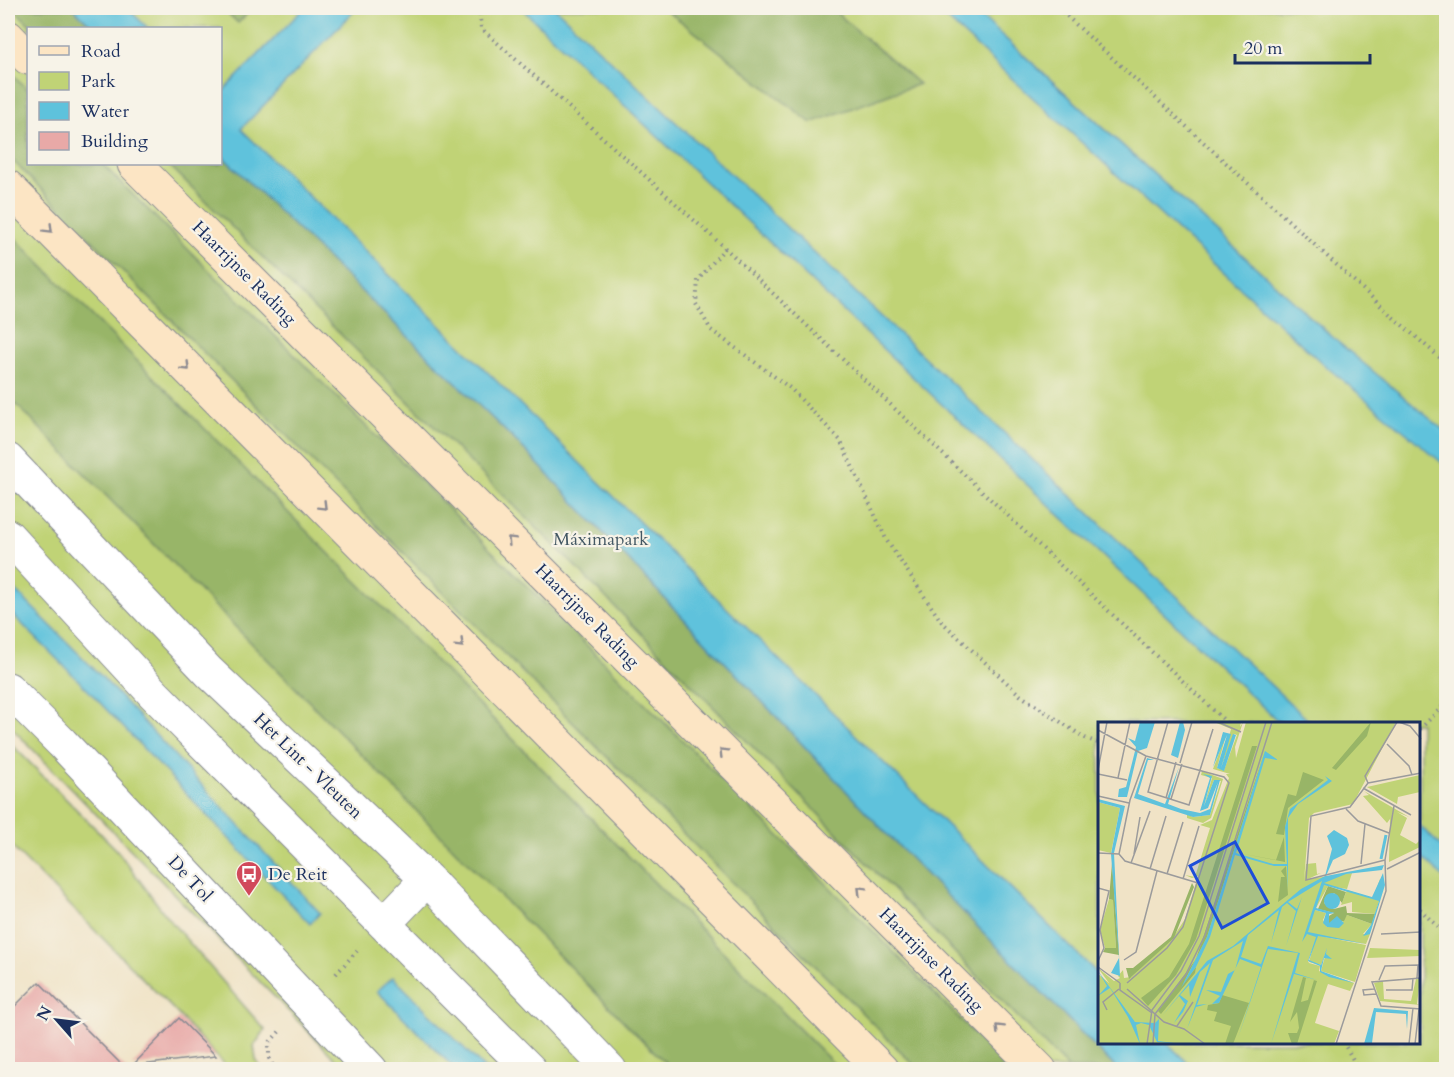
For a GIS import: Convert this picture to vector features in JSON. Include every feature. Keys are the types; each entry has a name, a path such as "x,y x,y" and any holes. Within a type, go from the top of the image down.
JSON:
{"main road":[{"path":"8,37 27,57"},
{"name":"Haarrijnse Rading","path":"135,165 1040,1070"},
{"path":"8,187 882,1070"}],"street":[{"name":"Het Lint - Vleuten","path":"8,460 209,672 427,879 610,1070"},
{"path":"8,536 153,693 530,1070"},
{"name":"De Tol","path":"8,689 371,1070"},
{"path":"384,924 427,879"}],"path":[{"path":"479,8 481,28 724,248 1226,722"},
{"path":"1058,8 1446,363"},
{"path":"724,248 698,280 696,304 711,330 790,388 840,440 887,542 941,621 1020,695 1085,738 1098,743"},
{"path":"1421,727 1446,703"},
{"path":"1421,911 1446,936"},
{"path":"1344,1044 1359,1070"}],"green space":[{"name":"Máximapark","path":"8,8 1446,8 1446,1069 345,1069 8,724"},
{"path":"13,8 73,8 93,27 32,27"},
{"path":"222,8 253,8 238,23"},
{"path":"664,8 831,8 919,84 811,123"},
{"path":"8,69 27,89 27,165 103,165 798,855 1009,1069 918,1069 8,156"},
{"path":"222,156 524,449 885,832 1117,1069 1069,1069 562,553 169,165 222,165"},
{"path":"8,231 839,1069 672,1069 638,1036 8,396"},
{"path":"8,741 116,849 167,917 265,1030 254,1046 256,1060 262,1069 228,1069 174,1010 8,843"}],"water":[{"path":"73,8 127,8 147,27 93,27"},
{"path":"304,8 357,8 241,129 1098,974 1098,1044 1168,1044 1194,1069 1117,1069 885,832 524,449 222,156 222,92"},
{"path":"521,8 555,8 1310,722 1279,722"},
{"path":"935,8 972,8 1338,342 1446,432 1446,466 1322,363"},
{"path":"8,583 103,678 320,913 310,924 87,689 8,610"},
{"path":"1421,827 1446,851 1446,880 1421,856"},
{"path":"393,977 485,1069 455,1069 377,991"}],"building":[{"path":"39,982 127,1070 8,1070 8,1013"},
{"path":"179,1018 216,1056 132,1066"}],"place":[{"name":"De Reit","path":"249,897"}]}
